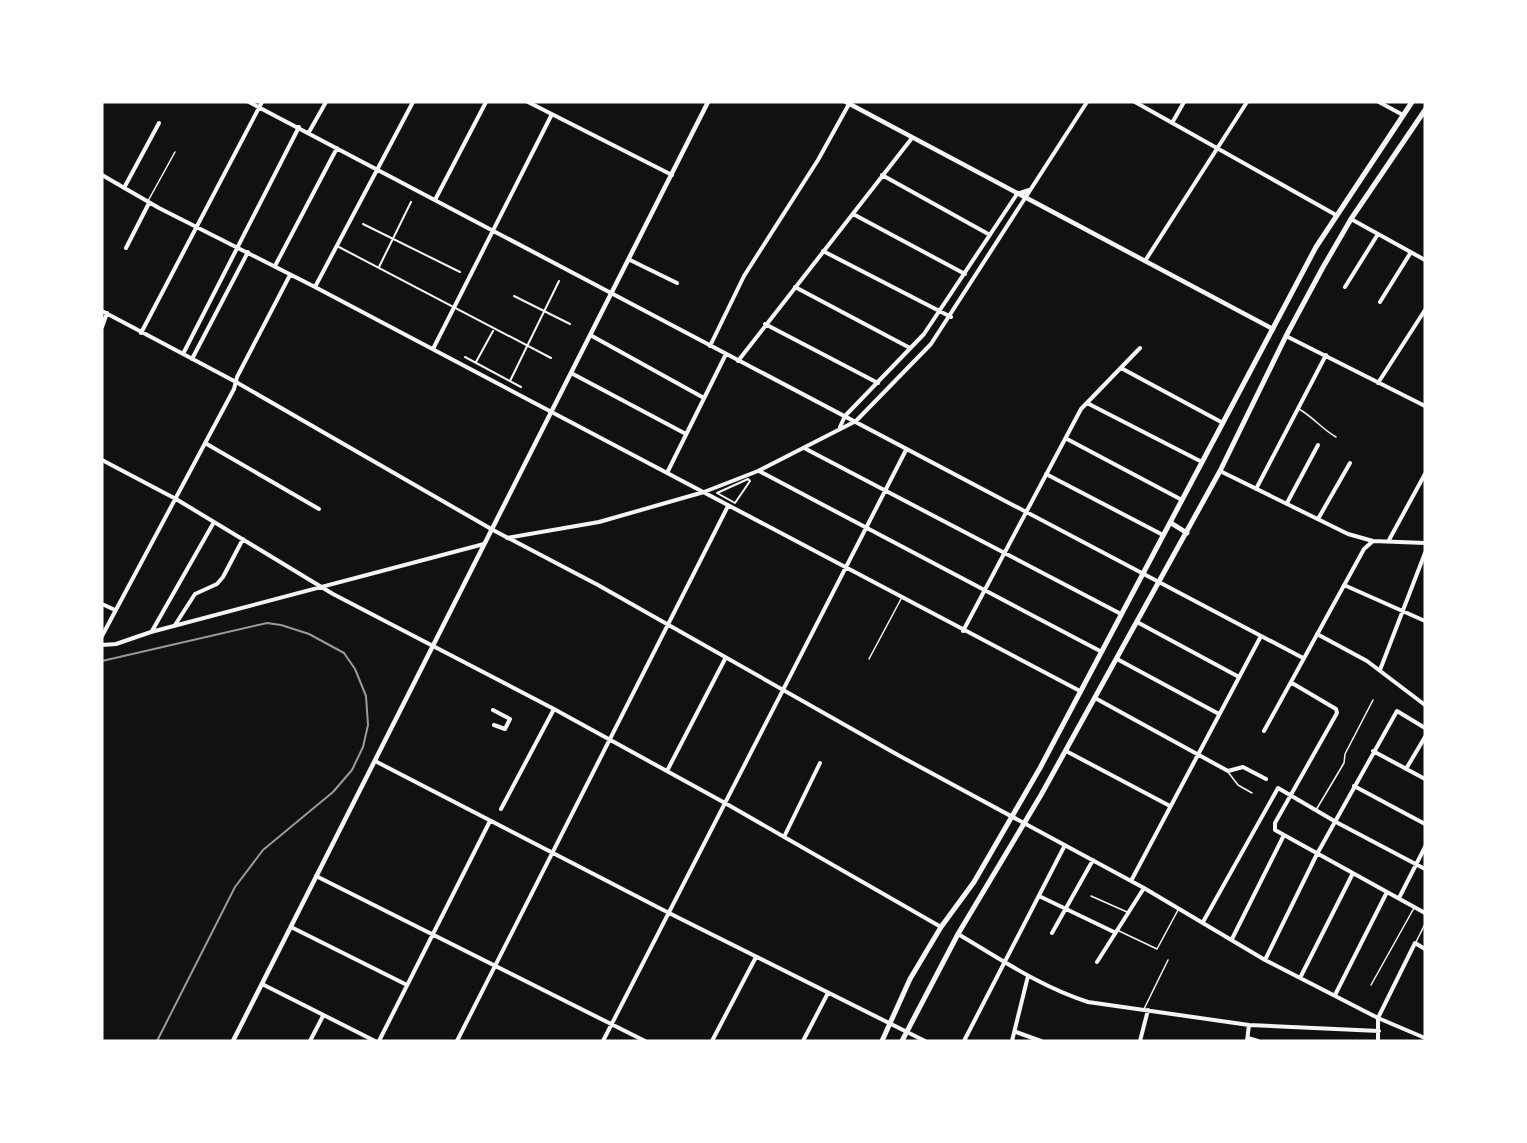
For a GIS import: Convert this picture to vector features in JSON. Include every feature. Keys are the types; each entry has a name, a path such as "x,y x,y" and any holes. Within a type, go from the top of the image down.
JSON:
{"main road":[{"path":"233,1041 573,374 708,102"},
{"path":"882,1041 910,979 941,927 974,882 1013,817 1316,247 1412,102"},
{"path":"847,103 1273,329"},
{"path":"902,1041 958,934 1025,823 1187,532 1220,471 1286,336 1352,219 1425,110"},
{"path":"1171,523 1187,532"}],"street":[{"path":"249,102 1303,658"},
{"path":"141,333 262,102"},
{"path":"309,132 326,102"},
{"path":"315,287 412,102"},
{"path":"435,200 486,102"},
{"path":"528,102 672,175"},
{"path":"507,538 599,522 704,492 806,449 840,427 856,421 932,344 1087,102"},
{"path":"1135,102 1336,214"},
{"path":"1172,123 1184,102"},
{"path":"1145,261 1247,102"},
{"path":"1379,102 1403,115"},
{"path":"710,346 744,276 818,160 847,103"},
{"path":"433,349 552,114"},
{"path":"124,188 159,123"},
{"path":"183,354 299,127"},
{"path":"738,361 912,138"},
{"path":"275,266 337,148"},
{"path":"102,175 148,202 238,246 1081,692"},
{"path":"882,175 990,236"},
{"path":"840,427 845,416 910,348 939,311 1017,194 1030,189"},
{"path":"126,248 148,202"},
{"path":"379,267 411,202"},
{"path":"853,214 965,274"},
{"path":"1352,219 1425,260"},
{"path":"363,224 460,272"},
{"path":"1345,287 1378,234"},
{"path":"337,246 551,358"},
{"path":"823,251 951,317"},
{"path":"192,359 248,252"},
{"path":"1380,302 1411,252"},
{"path":"630,260 677,283"},
{"path":"102,636 176,499 290,275"},
{"path":"510,381 559,280"},
{"path":"795,287 910,348"},
{"path":"514,296 570,324"},
{"path":"1378,383 1423,317 1425,310"},
{"path":"102,311 236,382 507,538 598,585 783,691 1144,888 1265,960 1378,1018 1425,1038"},
{"path":"102,327 107,314"},
{"path":"765,324 878,383"},
{"path":"476,362 494,330"},
{"path":"592,336 704,398"},
{"path":"1286,336 1425,406"},
{"path":"963,631 1046,474 1087,403 1140,348"},
{"path":"667,472 726,354"},
{"path":"1256,489 1326,355"},
{"path":"465,357 521,387"},
{"path":"1121,368 1223,423"},
{"path":"573,374 686,434"},
{"path":"1087,403 1203,462"},
{"path":"1066,438 1183,500"},
{"path":"205,443 319,509"},
{"path":"1287,503 1318,445"},
{"path":"806,449 1121,614"},
{"path":"603,1041 906,450"},
{"path":"102,460 176,499 323,587 667,771 941,927"},
{"path":"1318,520 1350,462"},
{"path":"758,471 1100,651"},
{"path":"1220,471 1348,534 1373,541 1425,543"},
{"path":"1046,474 1163,535"},
{"path":"1389,540 1425,474"},
{"path":"748,479 750,481 735,503 717,493 718,492 748,479"},
{"path":"457,1041 728,506"},
{"path":"151,632 214,522"},
{"path":"175,625 195,594 217,584 223,577 243,539"},
{"path":"1263,731 1292,683 1303,658 1364,549 1373,541"},
{"path":"102,645 116,644 175,625 486,544"},
{"path":"1380,669 1425,553"},
{"path":"1344,585 1425,621"},
{"path":"102,604 115,610"},
{"path":"1137,622 1239,677"},
{"path":"1317,634 1380,669 1425,705"},
{"path":"1131,881 1260,636"},
{"path":"667,771 726,659"},
{"path":"1117,660 1219,714"},
{"path":"1292,683 1336,709 1337,713 1275,823 1275,830 1283,837 1425,913"},
{"path":"1095,698 1228,771 1233,767 1243,767 1266,779"},
{"path":"501,809 554,709"},
{"path":"493,710 510,719 505,729 494,725"},
{"path":"1265,960 1317,854 1397,711 1425,728"},
{"path":"1406,769 1425,737"},
{"path":"1066,751 1170,806"},
{"path":"1373,751 1425,779"},
{"path":"375,761 553,854 925,1041"},
{"path":"784,837 819,763"},
{"path":"1354,786 1425,824"},
{"path":"1203,922 1278,788 1316,811 1425,869"},
{"path":"262,984 377,1041 490,821"},
{"path":"1232,939 1283,837"},
{"path":"964,1041 1065,845"},
{"path":"1399,898 1425,847"},
{"path":"1052,933 1093,860"},
{"path":"1300,978 1352,874"},
{"path":"316,876 645,1041"},
{"path":"1097,962 1144,888"},
{"path":"1335,995 1387,892"},
{"path":"1039,896 1115,931"},
{"path":"291,927 407,985"},
{"path":"958,934 1028,976 1067,995 1088,1002 1249,1025 1379,1031"},
{"path":"1378,1041 1378,1018 1415,943 1425,949"},
{"path":"712,1041 756,957"},
{"path":"1012,1041 1028,976"},
{"path":"803,1041 828,993"},
{"path":"1140,1041 1146,1010"},
{"path":"310,1041 323,1016"},
{"path":"1249,1025 1247,1039 1258,1041"},
{"path":"1016,1032 1041,1041"}],"lane":[{"path":"148,202 175,152"},
{"path":"1298,409 1312,417 1320,427 1336,437"},
{"path":"869,659 901,598"},
{"path":"1316,811 1344,764 1346,754 1373,699"},
{"path":"1228,771 1238,785 1252,793"},
{"path":"1091,896 1128,913"},
{"path":"1371,985 1414,907"},
{"path":"1115,931 1157,949 1179,908"},
{"path":"1415,943 1425,924"},
{"path":"1146,1010 1168,960"}],"railway":[{"path":"102,661 267,623 309,634 344,653 355,669 366,696 368,725 363,747 352,770 333,792 263,850 235,887 157,1041"}]}
